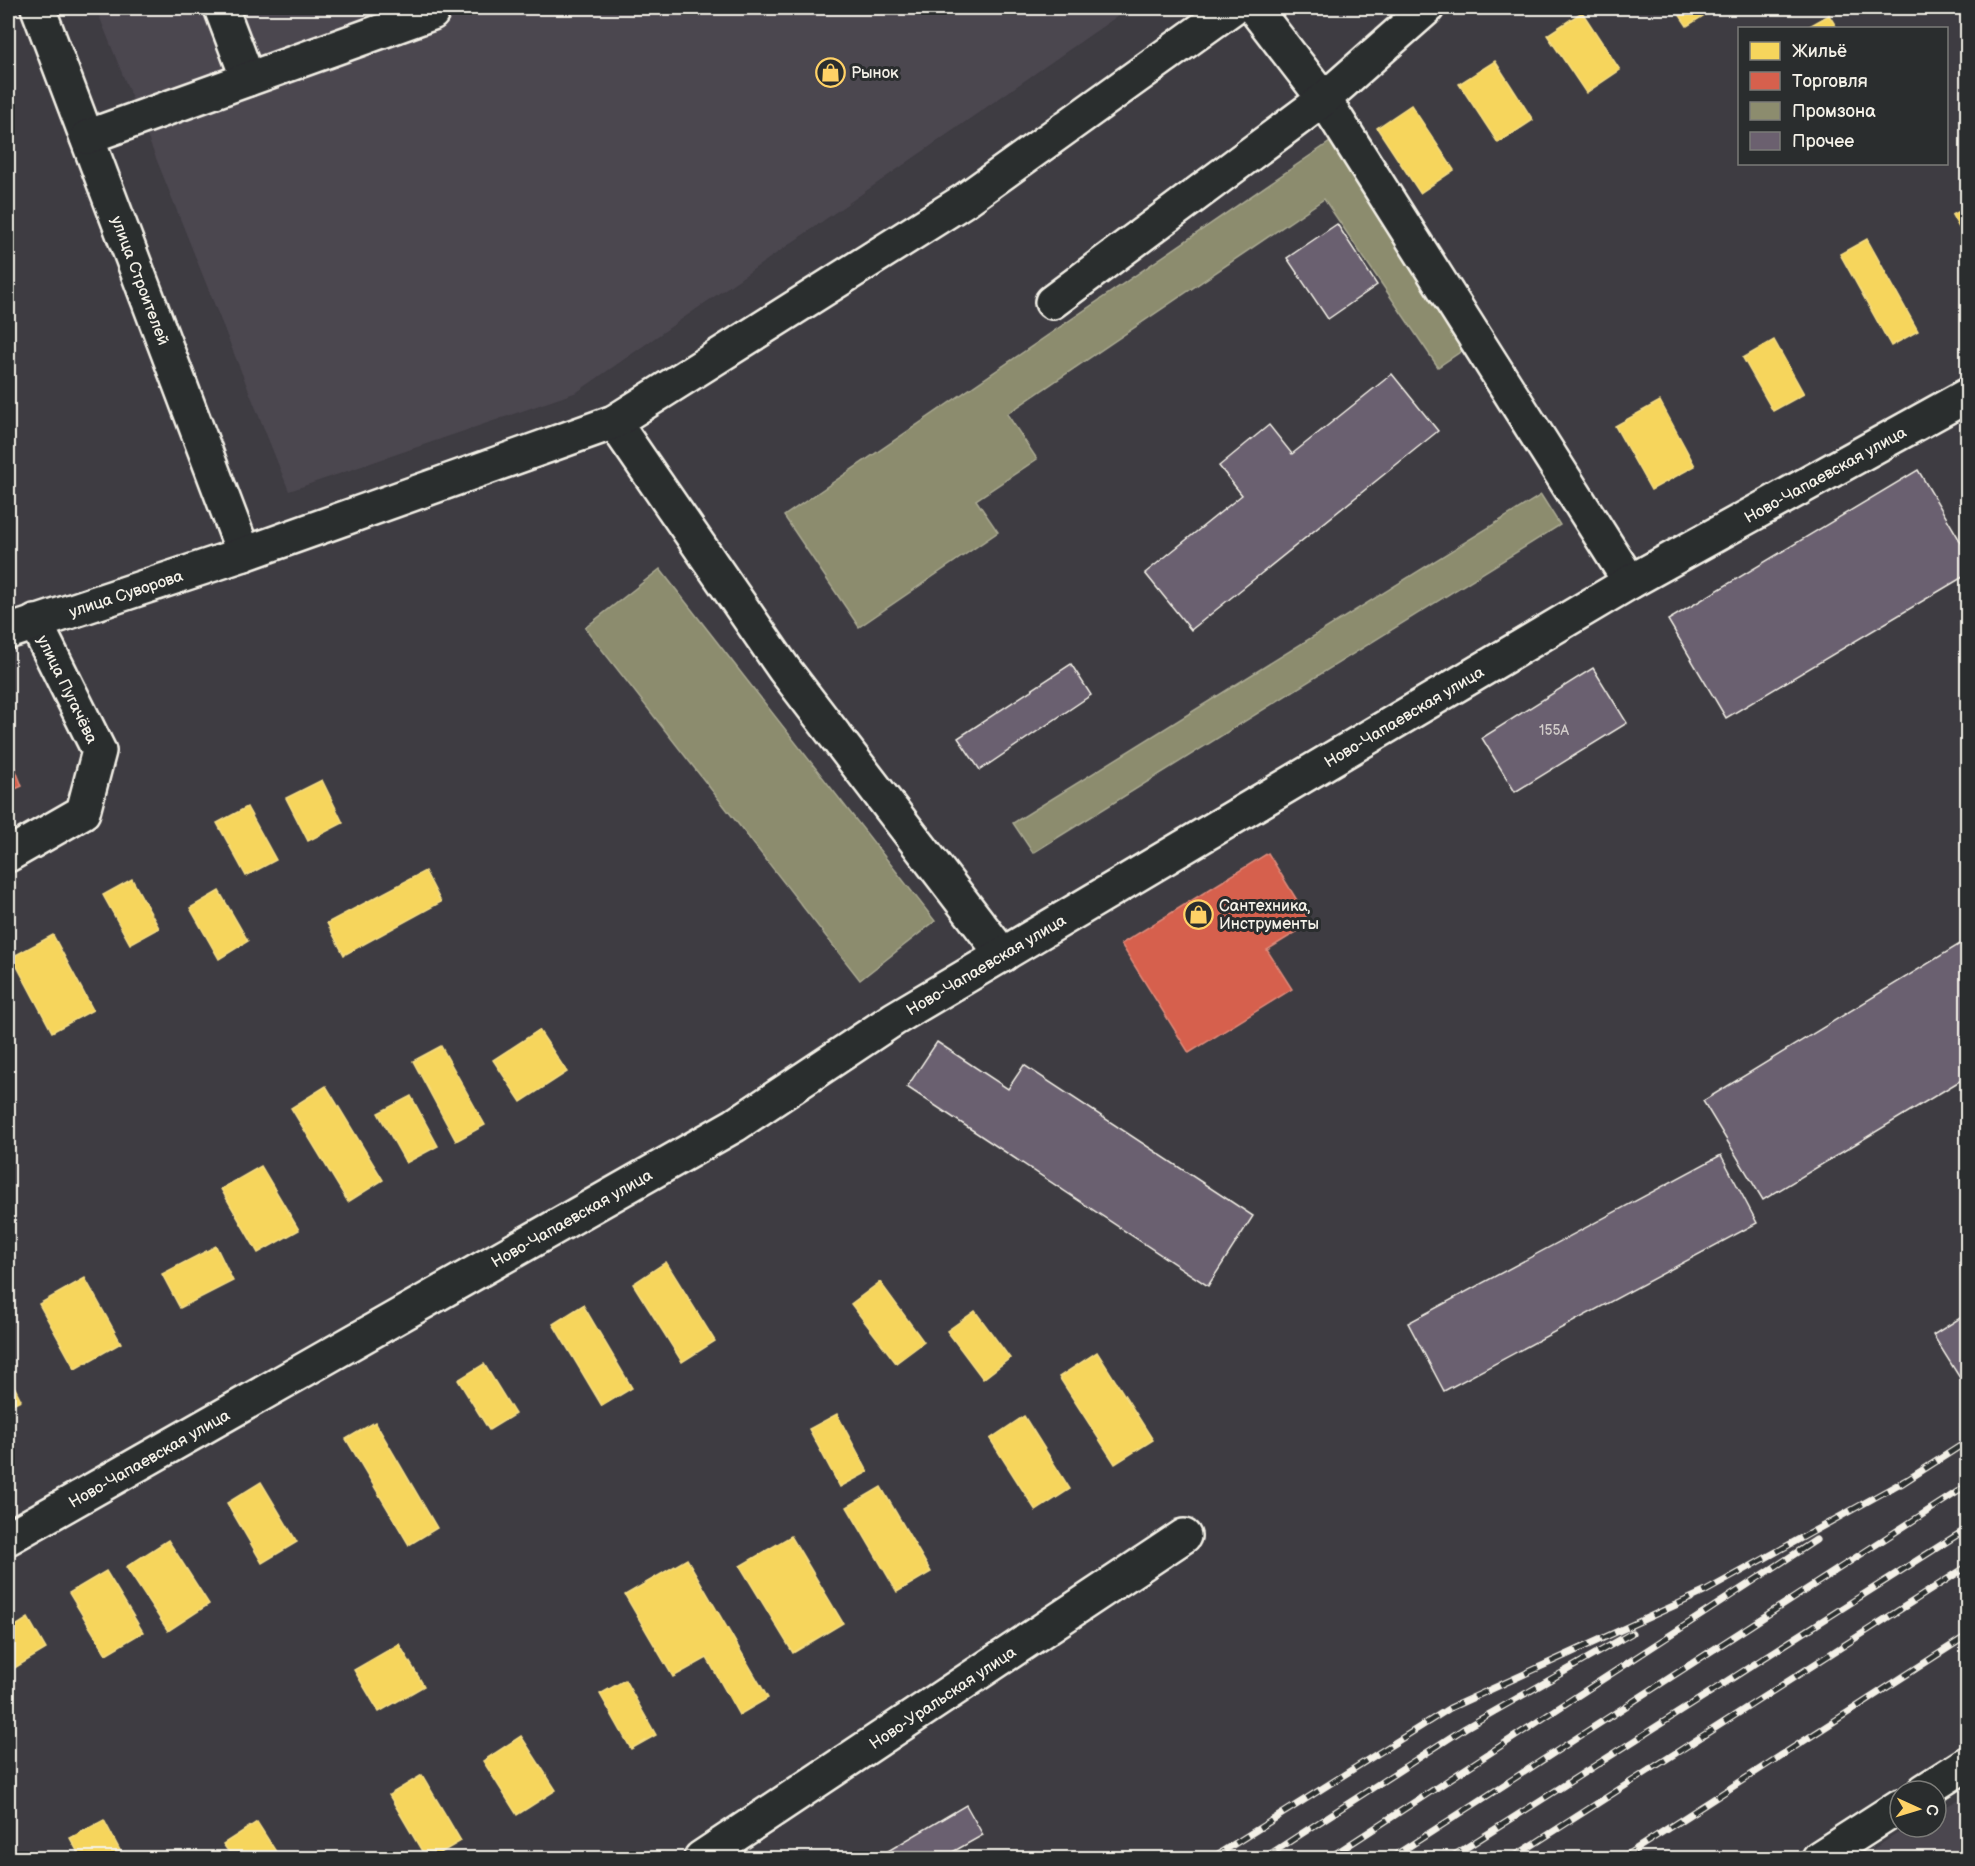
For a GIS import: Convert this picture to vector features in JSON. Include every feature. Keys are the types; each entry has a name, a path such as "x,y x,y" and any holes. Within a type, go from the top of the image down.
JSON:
{"street":[{"name":"улица Строителей","path":"38,8 244,554"},
{"path":"221,8 248,79"},
{"name":"улица Суворова","path":"21,627 244,554 614,422 965,200 1232,8"},
{"path":"1254,8 1324,99 1630,582"},
{"path":"1052,302 1324,99 1427,8"},
{"path":"87,137 432,13"},
{"name":"Ново-Чапаевская улица","path":"8,1538 735,1125 894,1019 1630,582 1968,394"},
{"path":"614,422 784,669 1003,955"},
{"name":"улица Пугачёва","path":"8,855 83,812 99,751 21,627"},
{"name":"Ново-Уральская улица","path":"700,1858 1184,1536"},
{"path":"1943,1779 1968,1763"},
{"path":"1819,1858 1888,1814"}],"shaded area":[{"path":"96,8 1129,8 577,392 289,491"},
{"path":"1967,1795 1967,1858 1859,1858 1889,1839 1948,1839 1948,1805"}],"building: Жильё":[{"path":"1675,8 1716,8 1687,26"},
{"path":"1582,12 1620,70 1586,93 1547,35"},
{"path":"1829,15 1836,27 1808,27"},
{"path":"1495,61 1533,120 1498,143 1459,84"},
{"path":"1411,105 1454,170 1420,193 1377,128"},
{"path":"1968,207 1968,244 1952,215"},
{"path":"1867,239 1918,331 1891,346 1840,254"},
{"path":"1774,340 1804,394 1773,411 1743,358"},
{"path":"1660,401 1695,466 1651,490 1615,426"},
{"path":"322,780 343,823 308,841 286,798"},
{"path":"247,807 276,860 246,876 217,823"},
{"path":"425,871 441,902 344,955 327,923"},
{"path":"132,879 159,928 130,944 103,895"},
{"path":"219,891 248,941 219,959 190,908"},
{"path":"53,935 93,1010 52,1032 12,957"},
{"path":"539,1030 567,1072 521,1102 493,1060"},
{"path":"441,1046 485,1125 456,1141 413,1061"},
{"path":"326,1086 383,1180 348,1202 291,1108"},
{"path":"411,1096 438,1146 406,1163 378,1113"},
{"path":"261,1166 299,1230 258,1253 221,1189"},
{"path":"216,1246 233,1281 180,1308 162,1274"},
{"path":"666,1262 715,1341 682,1362 633,1284"},
{"path":"85,1278 121,1343 75,1369 39,1304"},
{"path":"880,1282 924,1342 896,1363 851,1304"},
{"path":"583,1305 632,1388 602,1406 553,1324"},
{"path":"975,1311 1010,1358 983,1379 947,1331"},
{"path":"1097,1352 1153,1440 1115,1464 1059,1377"},
{"path":"484,1364 515,1414 489,1430 458,1380"},
{"path":"8,1374 21,1400 8,1406"},
{"path":"837,1414 868,1472 840,1487 809,1429"},
{"path":"1024,1416 1070,1489 1036,1511 990,1439"},
{"path":"375,1422 437,1528 409,1545 346,1439"},
{"path":"261,1482 297,1542 262,1563 227,1503"},
{"path":"881,1487 931,1572 897,1592 847,1507"},
{"path":"791,1536 843,1623 793,1653 740,1566"},
{"path":"168,1540 209,1604 168,1631 126,1567"},
{"path":"687,1559 768,1698 739,1715 707,1658 673,1677 625,1595"},
{"path":"106,1571 143,1632 106,1654 69,1593"},
{"path":"28,1618 46,1649 8,1672 8,1631"},
{"path":"399,1644 424,1686 379,1712 354,1670"},
{"path":"625,1680 656,1735 631,1749 600,1694"},
{"path":"521,1736 556,1790 517,1815 483,1761"},
{"path":"422,1775 461,1841 432,1858 426,1858 389,1795"},
{"path":"104,1820 124,1858 81,1858 70,1838"},
{"path":"257,1822 280,1858 233,1858 223,1844"}],"building: Торговля":[{"path":"8,750 22,786 8,792"},
{"path":"1268,853 1311,923 1267,950 1292,989 1189,1053 1121,944"}],"building: Промзона":[{"path":"1333,140 1472,344 1438,367 1324,199 1007,414 1037,459 976,500 998,532 859,627 784,516"},
{"path":"1541,495 1560,525 1033,853 1013,823"},
{"path":"660,569 935,921 860,980 585,628"}],"building: Прочее":[{"path":"1337,224 1377,285 1328,319 1287,258"},
{"path":"1392,374 1438,431 1191,630 1145,573 1242,495 1219,466 1269,425 1292,454"},
{"path":"1918,470 1968,554 1968,574 1726,718 1668,620"},
{"path":"1071,664 1091,695 980,770 958,738"},
{"path":"1593,668 1627,723 1515,792 1482,738"},
{"path":"1968,939 1968,1076 1763,1200 1703,1101"},
{"path":"937,1042 1008,1089 1024,1065 1253,1216 1208,1286 907,1087"},
{"path":"1721,1155 1757,1223 1444,1391 1408,1323"},
{"path":"1968,1313 1968,1391 1933,1335"},
{"path":"966,1805 983,1835 942,1858 876,1858"}],"railway":[{"path":"1901,1484 1968,1441"},
{"path":"1212,1858 1450,1708 1704,1592 1906,1480"},
{"path":"1391,1858 1968,1485"},
{"path":"1450,1858 1968,1528"},
{"path":"1329,1858 1816,1540"},
{"path":"1512,1858 1968,1566"},
{"path":"1264,1858 1465,1728 1632,1633"},
{"path":"1622,1858 1968,1635"}],"place":[{"name":"Рынок","path":"830,72"},
{"name":"Сантехника, Инструменты","path":"1198,914"}]}
